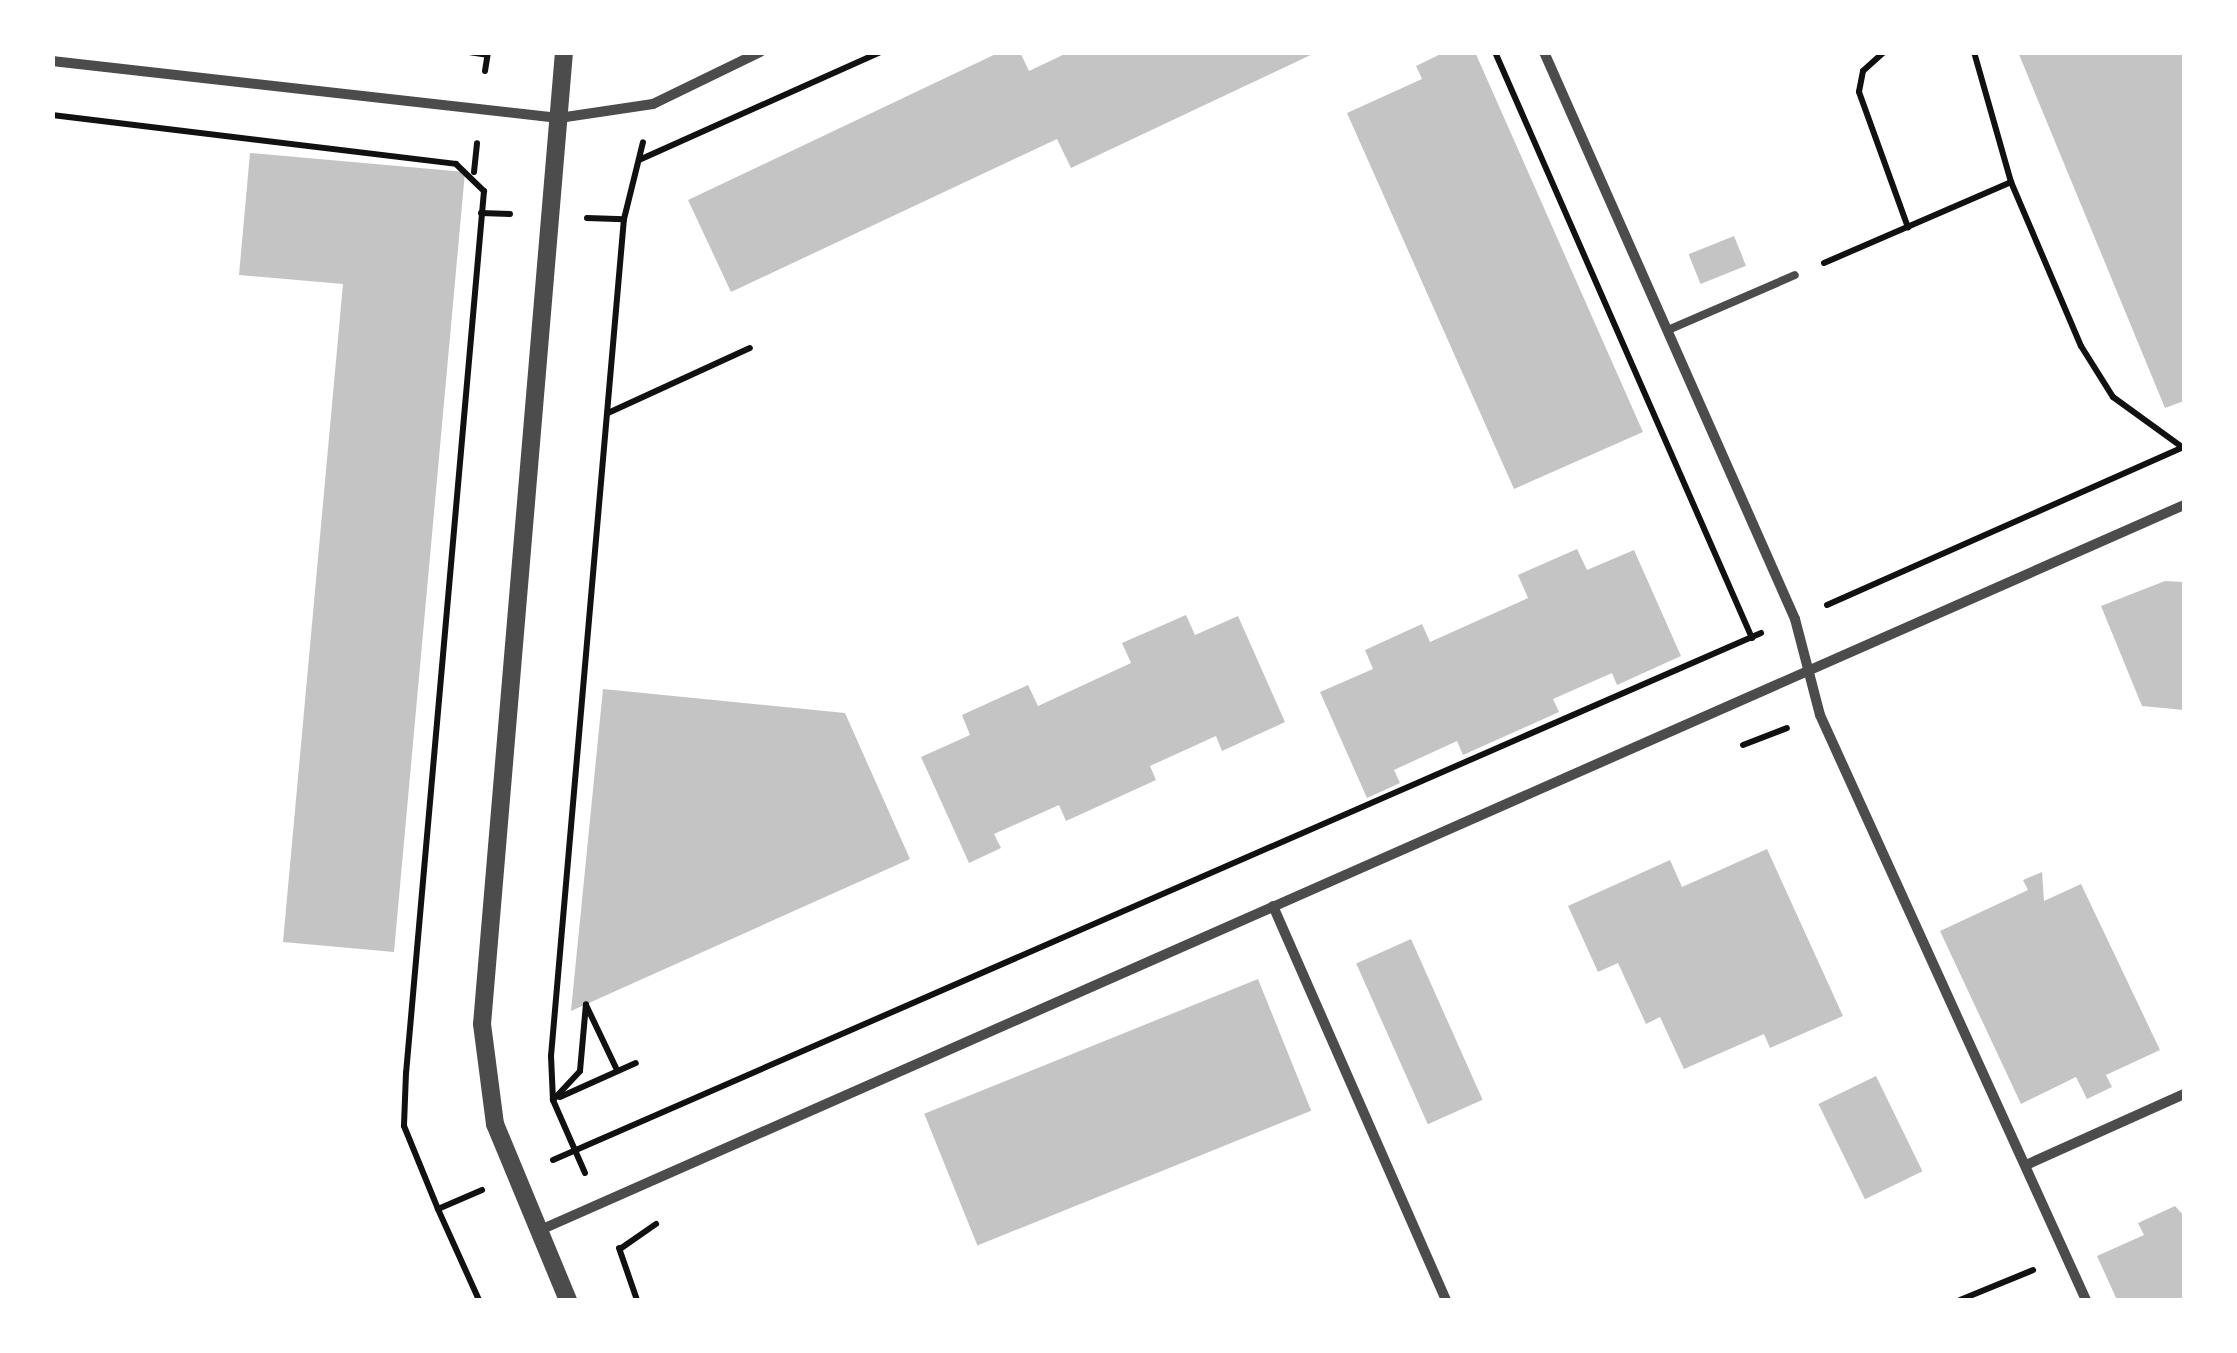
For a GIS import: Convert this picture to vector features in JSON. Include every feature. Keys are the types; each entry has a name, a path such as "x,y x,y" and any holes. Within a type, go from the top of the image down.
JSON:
{"street":[{"path":"564,52 482,1024 495,1124 568,1300"},
{"path":"52,60 559,118 652,104 760,52"},
{"path":"1544,52 1795,619 1802,674 2086,1300"},
{"path":"537,1232 2184,505"},
{"path":"1273,906 1446,1300"},
{"path":"2026,1166 2184,1094"}],"lane":[{"path":"1668,330 1795,275"}],"path":[{"path":"469,52 487,54"},
{"path":"639,160 880,52"},
{"path":"1495,52 1752,638"},
{"path":"1894,52 1884,53 1862,71 1859,92 1908,227"},
{"path":"1974,52 2011,182 2095,372 2132,415 2184,448"},
{"path":"637,1300 553,1100 624,219 652,104"},
{"path":"52,115 456,164 484,192 406,1073 404,1126 438,1209"},
{"path":"1795,275 2011,182"},
{"path":"606,414 750,348"},
{"path":"574,1151 2184,448"},
{"path":"553,1100 580,1071 586,1004 618,1070"},
{"path":"553,1100 636,1062"},
{"path":"1960,1300 2066,1256"}],"building":[{"path":"1000,52 1020,52 1029,71 1069,52 1317,52 1071,168 1057,139 731,292 688,200"},
{"path":"1445,52 1475,52 1643,432 1514,489 1347,113 1422,79 1416,66"},
{"path":"2018,52 2184,52 2184,401 2165,408"},
{"path":"250,153 465,172 394,952 283,942 343,284 239,275"},
{"path":"1734,236 1746,266 1701,284 1689,254"},
{"path":"1577,549 1587,570 1634,550 1681,656 1617,685 1612,673 1553,699 1559,712 1463,755 1457,741 1394,770 1400,783 1367,798 1320,692 1373,669 1365,650 1422,624 1430,642 1528,598 1518,575"},
{"path":"2165,581 2184,582 2184,710 2142,706 2101,606"},
{"path":"1186,615 1195,635 1238,616 1285,722 1222,751 1216,736 1150,766 1156,780 1066,821 1059,805 994,834 1001,848 969,863 921,757 970,735 962,715 1028,685 1038,706 1131,663 1122,643"},
{"path":"603,689 845,713 910,859 571,1011"},
{"path":"1767,849 1843,1016 1770,1048 1764,1034 1684,1069 1660,1017 1646,1024 1618,963 1598,972 1568,906 1670,860 1682,887"},
{"path":"2042,872 2044,901 2081,884 2160,1050 2106,1075 2112,1087 2087,1099 2076,1077 2021,1104 1940,931 2028,890 2023,880"},
{"path":"1411,939 1483,1100 1428,1124 1356,963"},
{"path":"1258,979 1311,1111 977,1246 924,1114"},
{"path":"1876,1076 1922,1171 1865,1199 1818,1104"},
{"path":"2175,1206 2184,1216 2184,1300 2117,1300 2097,1256 2144,1235 2138,1223"}]}
